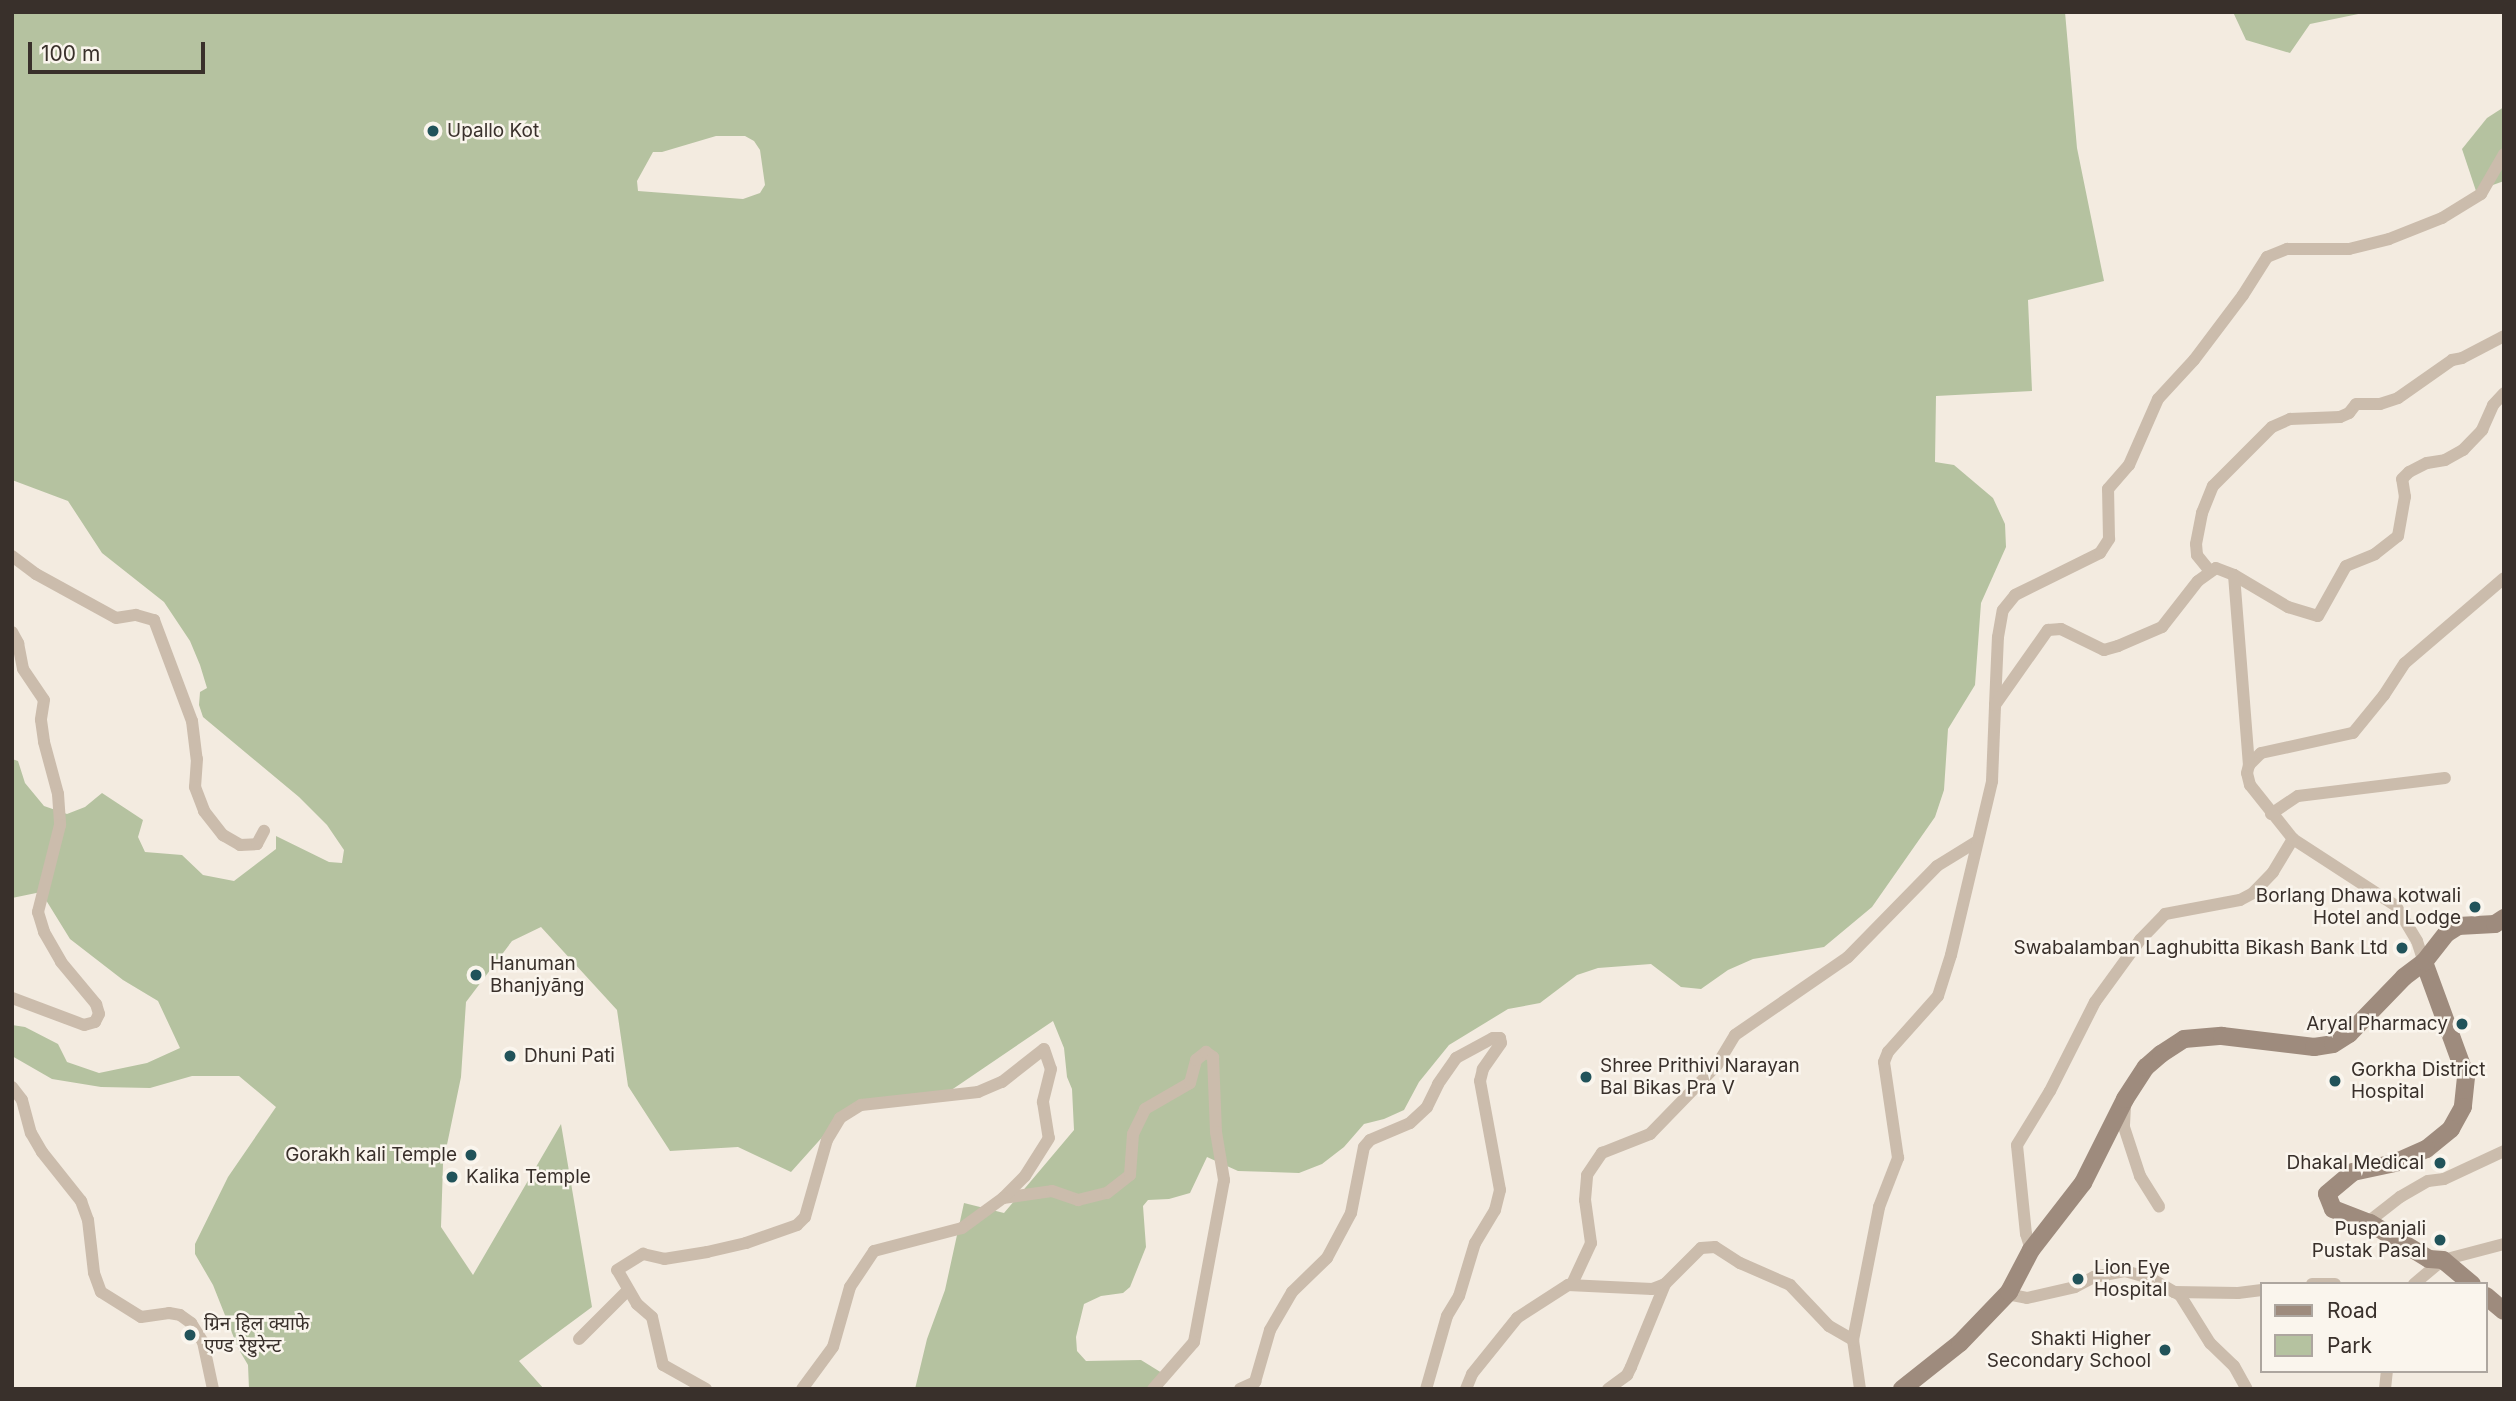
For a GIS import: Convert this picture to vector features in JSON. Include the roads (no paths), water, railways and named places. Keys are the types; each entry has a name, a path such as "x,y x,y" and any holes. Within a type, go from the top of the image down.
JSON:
{"street":[{"path":"1860,1389 1853,1340 1879,1207 1898,1158 1884,1062 1888,1052 1938,996 1960,920 1992,781 1997,637 2003,610 2015,595 2100,553 2109,539 2108,489 2129,465 2158,399 2194,360 2243,295 2267,257 2287,249 2350,249 2389,239 2442,218 2481,194 2504,154"},
{"path":"2209,570 2197,555 2196,544 2197,530 2213,486 2272,428 2290,419 2340,417 2349,413 2356,404 2380,404 2398,398 2452,360 2462,358 2504,336"},
{"path":"1995,705 2049,630 2061,629 2104,650 2118,646 2162,627 2209,570 2216,568 2234,575 2287,607 2318,616 2346,566 2375,554 2398,536 2405,497 2402,479 2409,472 2427,463 2445,460 2463,450 2482,430 2493,405 2504,393"},
{"path":"12,556 36,574 116,618 136,615 154,620 164,639 192,721 197,760 195,787 204,810 223,835 240,845 257,844 264,831"},
{"path":"2234,575 2250,785 2293,839 2396,906 2417,941 2466,1077 2463,1107 2451,1129 2427,1149 2395,1163 2353,1172 2327,1194 2333,1209 2368,1222 2429,1259 2444,1260 2504,1244"},
{"path":"2249,765 2261,753 2353,733 2384,695 2405,663 2504,578"},
{"path":"12,632 18,643 23,669 44,700 41,720 44,741 58,794 60,825 38,912 44,932 61,962 96,1003 99,1014 95,1022 84,1025 12,998"},
{"path":"2271,814 2298,796 2445,778"},
{"path":"2031,1250 2026,1234 2017,1145 2050,1091 2095,1002 2140,940 2165,914 2240,900 2253,893 2273,872 2293,839"},
{"path":"1466,1389 1472,1374 1517,1318 1572,1284 1591,1243 1585,1200 1587,1175 1602,1153 1650,1134 1717,1065 1735,1035 1848,957 1937,866 1976,842"},
{"path":"1902,1389 1961,1343 2007,1294 2031,1250 2083,1183 2125,1099 2146,1067 2184,1039 2222,1036 2314,1047 2333,1044 2349,1034 2404,977 2424,962 2447,933 2458,926 2495,924 2504,918"},
{"path":"1240,1389 1255,1382 1270,1330 1292,1292 1327,1258 1351,1213 1364,1147 1370,1140 1410,1123 1427,1107 1438,1084 1456,1058 1493,1038 1500,1038 1501,1042 1483,1069 1480,1081 1500,1189 1495,1210 1475,1243 1459,1296 1447,1315 1426,1389"},
{"path":"706,1389 663,1365 652,1317 627,1291 617,1270 643,1254 664,1259 707,1252 746,1243 797,1225 805,1217 827,1140 840,1118 861,1105 978,1092 1002,1082 1044,1049 1051,1069 1043,1102 1049,1138 1025,1176 1003,1198 962,1228 874,1251 850,1287 833,1347 803,1389"},
{"path":"1003,1198 1052,1191 1078,1200 1107,1193 1130,1175 1133,1135 1144,1109 1190,1083 1196,1060 1206,1052 1213,1057 1216,1132 1224,1180 1194,1342 1153,1389"},
{"path":"12,1087 22,1100 31,1133 42,1152 81,1201 88,1220 93,1273 101,1292 141,1317 180,1315 191,1323 203,1342 213,1389"},
{"path":"2125,1099 2124,1127 2140,1176 2159,1206"},
{"path":"2368,1222 2428,1181 2444,1179 2504,1151"},
{"path":"1608,1389 1627,1375 1665,1284 1690,1256 1701,1248 1715,1247 1740,1263 1790,1285 1829,1326 1853,1340"},
{"path":"2416,1282 2444,1260"},
{"path":"2444,1260 2470,1282"},
{"path":"2007,1294 2027,1298 2075,1287 2094,1277 2125,1271 2150,1278 2180,1295 2210,1343 2234,1366 2247,1389"},
{"path":"1572,1284 1643,1289 1665,1284"},
{"path":"2174,1292 2238,1293 2260,1290"},
{"path":"579,1339 627,1291"},
{"path":"2488,1298 2504,1311"}],"place":[{"name":"Upallo Kot","path":"433,131"},
{"name":"Borlang Dhawa kotwali Hotel and Lodge","path":"2475,907"},
{"name":"Swabalamban Laghubitta Bikash Bank Ltd","path":"2402,948"},
{"name":"Hanuman Bhanjyāng","path":"476,975"},
{"name":"Aryal Pharmacy","path":"2462,1024"},
{"name":"Dhuni Pati","path":"510,1056"},
{"name":"Shree Prithivi Narayan Bal Bikas Pra V","path":"1586,1077"},
{"name":"Gorkha District Hospital","path":"2335,1081"},
{"name":"Gorakh kali Temple","path":"471,1155"},
{"name":"Dhakal Medical","path":"2440,1163"},
{"name":"Kalika Temple","path":"452,1177"},
{"name":"Puspanjali Pustak Pasal","path":"2440,1240"},
{"name":"Lion Eye Hospital","path":"2078,1279"},
{"name":"ग्रिन हिल क्याफे एण्ड रेष्टुरेन्ट","path":"190,1335"},
{"name":"Shakti Higher Secondary School","path":"2165,1350"}]}
